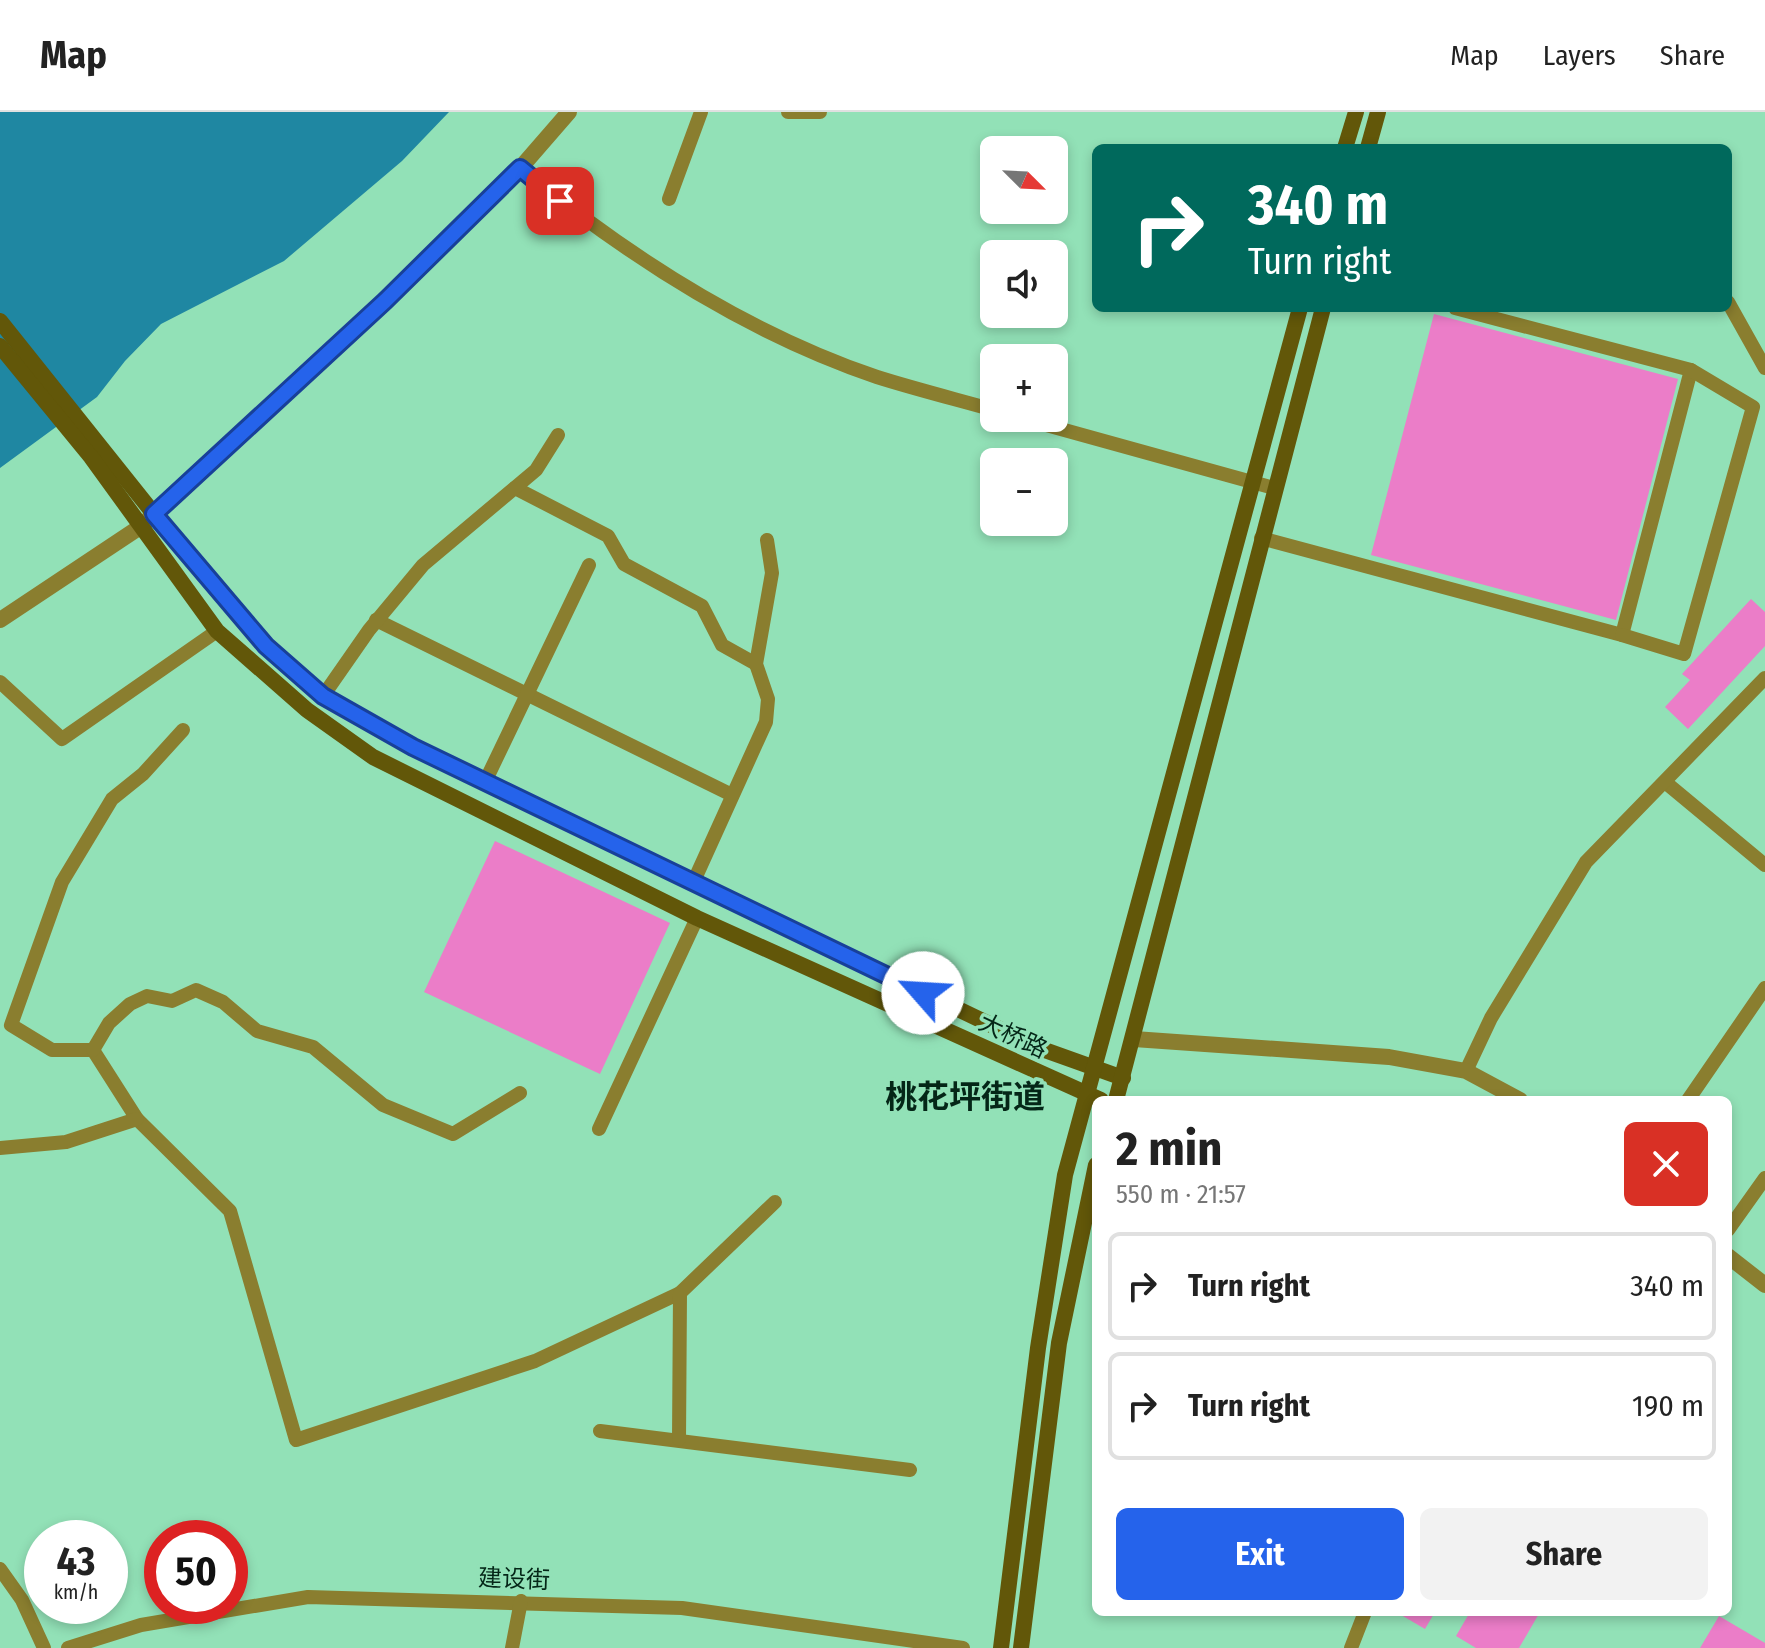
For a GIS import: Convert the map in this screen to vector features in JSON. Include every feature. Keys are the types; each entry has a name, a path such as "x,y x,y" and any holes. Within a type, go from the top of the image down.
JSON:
{"main road":[{"path":"1346,144 1356,112"},
{"path":"1369,144 1378,112"},
{"path":"1094,1096 1094,1069 1299,312"},
{"path":"1117,1096 1322,312"},
{"path":"0,321 96,452"},
{"path":"0,346 154,514 266,646 323,696 485,782 693,883 1039,1048 1123,1078"},
{"name":"大桥路","path":"96,452 140,527 217,631 307,710 373,757 697,918 1092,1097"},
{"path":"1001,1648 1040,1333 1065,1175 1092,1103"},
{"path":"1021,1648 1059,1343 1092,1184"}],"street":[{"path":"0,620 140,527 385,301 520,168 569,112"},
{"path":"669,199 701,112"},
{"path":"788,112 820,112"},
{"path":"520,168 580,217 665,273 789,341 876,376 980,406"},
{"path":"1732,309 1765,368"},
{"path":"1261,538 1684,654 1753,407 1691,370 1470,312"},
{"path":"1622,635 1691,370"},
{"path":"1068,432 1253,485 1274,488"},
{"path":"323,696 376,620 423,565 536,470 558,435"},
{"path":"515,488 608,536 624,564 702,606 722,645 756,664"},
{"path":"693,883 766,722 768,699 756,664 772,573 767,540"},
{"path":"485,782 589,565"},
{"path":"376,620 732,795"},
{"path":"0,682 62,739 217,631"},
{"path":"1466,1071 1491,1018 1586,862 1765,678"},
{"path":"93,1050 52,1050 11,1025 62,882 112,799 143,774 183,730"},
{"path":"1665,782 1765,865"},
{"path":"599,1129 697,918"},
{"path":"1691,1096 1765,988"},
{"path":"93,1050 109,1023 130,1004 147,996 172,1001 196,990 223,1002 257,1031 313,1047 383,1105 453,1134 520,1093"},
{"path":"1134,1039 1389,1057 1466,1071 1513,1096"},
{"path":"93,1050 137,1119 230,1211 296,1440 535,1361 680,1293 775,1202"},
{"path":"0,1148 66,1142 137,1119"},
{"path":"1732,1224 1765,1178"},
{"path":"1732,1259 1765,1285"},
{"path":"679,1439 680,1293"},
{"path":"600,1431 910,1470"},
{"path":"0,1569 22,1600 44,1648"},
{"name":"建设街","path":"68,1648 141,1625 308,1597 682,1608 963,1648"},
{"path":"512,1648 521,1601"},
{"path":"1351,1648 1363,1616"}],"water":[{"path":"0,112 449,112 402,161 284,261 161,324 125,361 97,397 0,468"}],"building":[{"path":"1434,314 1678,379 1616,620 1371,555"},
{"path":"1751,599 1765,612 1765,646 1688,729 1665,707 1690,680 1682,674"},
{"path":"495,841 670,923 600,1074 424,992"},
{"path":"1403,1616 1433,1616 1425,1629"},
{"path":"1468,1616 1538,1616 1519,1648 1476,1648 1456,1636"},
{"path":"1719,1616 1765,1643 1765,1648 1700,1648"}],"district":[{"name":"桃花坪街道","path":"965,1097"}],"route":[{"path":"560,201 520,168 385,301 154,514 266,646 323,696 413,747 923,993"}]}
